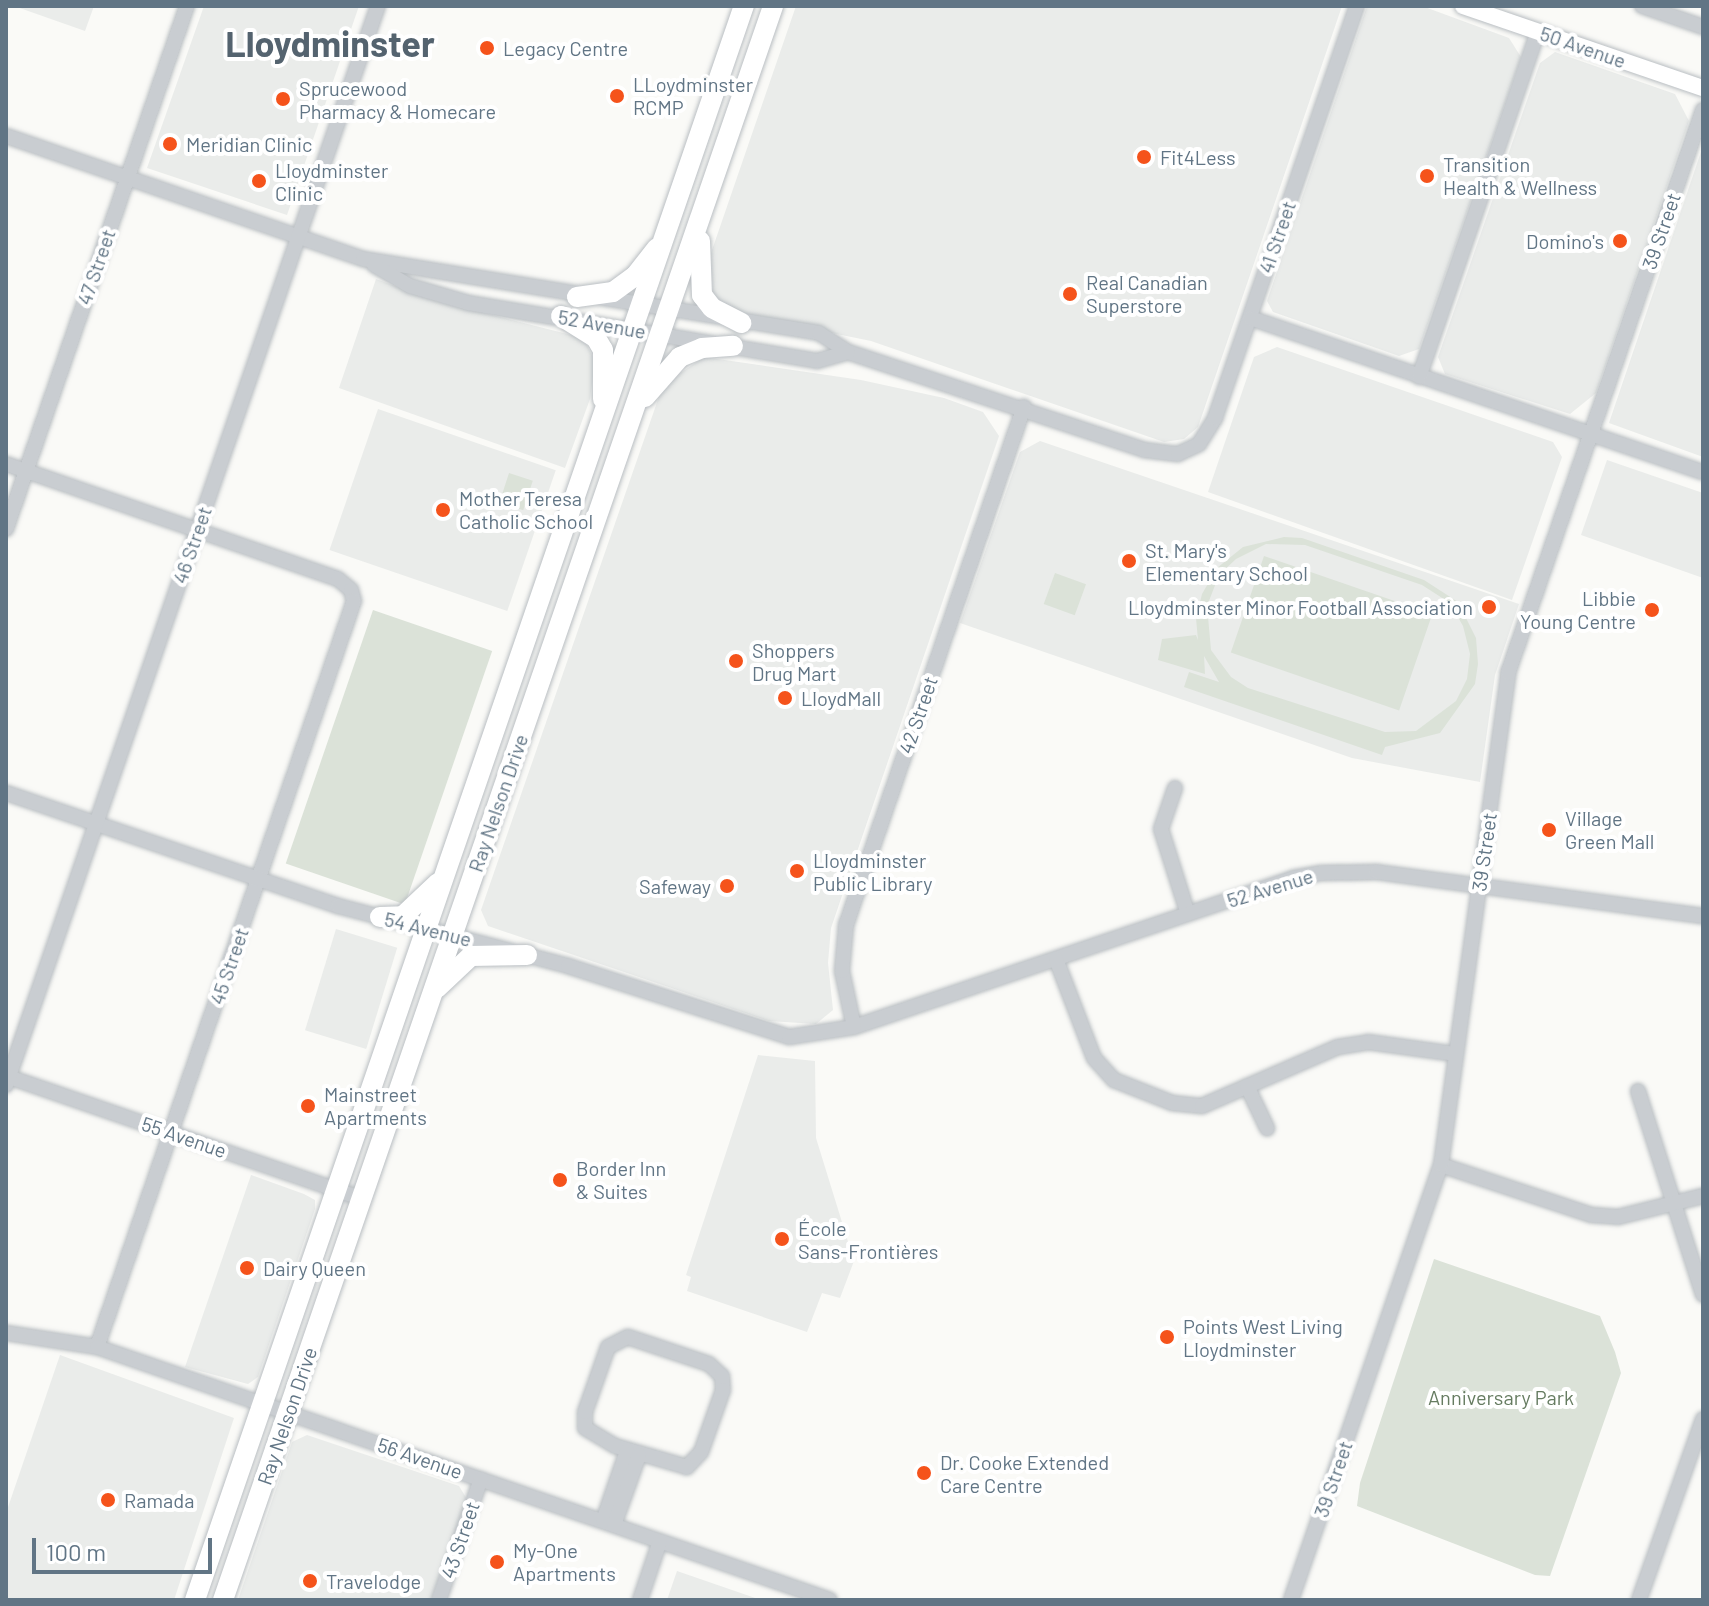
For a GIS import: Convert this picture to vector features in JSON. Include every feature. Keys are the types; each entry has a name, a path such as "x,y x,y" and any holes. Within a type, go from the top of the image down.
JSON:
{"highway":[{"name":"Ray Nelson Drive","path":"195,1600 643,308 744,6"},
{"name":"Ray Nelson Drive","path":"223,1600 773,6"},
{"path":"703,209 698,256 702,295 712,308 741,323"},
{"path":"577,297 613,292 636,275 669,232"},
{"path":"561,316 589,332 603,350 599,432"},
{"path":"629,424 655,380 675,361 702,348 733,346"},
{"path":"602,503 606,536"},
{"path":"380,917 403,916 444,877"},
{"path":"431,994 471,956 527,955"}],"main road":[{"name":"50 Avenue","path":"1463,6 1703,88"}],"street":[{"name":"47 Street","path":"6,529 187,6"},
{"name":"46 Street","path":"7,1079 378,6"},
{"name":"41 Street","path":"1178,454 1199,444 1208,431 1357,6"},
{"path":"1642,6 1703,27"},
{"path":"1419,377 1538,32"},
{"name":"39 Street","path":"1291,1600 1441,1165 1508,673 1703,110"},
{"name":"52 Avenue","path":"6,136 363,259 643,308 819,333 848,352 1024,407 1144,450 1178,454"},
{"name":"52 Avenue","path":"363,259 410,286 447,298 817,361 848,352"},
{"path":"1250,318 1703,472"},
{"name":"42 Street","path":"854,1027 842,971 846,925 1024,407"},
{"path":"6,464 197,530"},
{"name":"45 Street","path":"97,1347 353,608 348,586 197,530"},
{"path":"1175,788 1161,829 1188,914"},
{"name":"54 Avenue","path":"6,793 338,906 527,955 779,1035 825,1035 854,1027"},
{"name":"52 Avenue","path":"854,1027 1188,914 1322,873 1377,872 1703,916"},
{"path":"1056,959 1083,1038 1114,1080 1172,1103 1202,1106 1338,1047 1368,1042 1456,1054"},
{"name":"55 Avenue","path":"7,1079 361,1198"},
{"path":"1247,1086 1267,1128"},
{"path":"1638,1091 1703,1295"},
{"path":"1441,1165 1591,1215 1618,1217 1703,1196"},
{"name":"56 Avenue","path":"6,1333 97,1347 830,1600"},
{"path":"628,1337 717,1369 723,1390 696,1461 679,1468 633,1453 590,1434 583,1421 604,1355 614,1340 628,1337"},
{"path":"1639,1600 1703,1419"},
{"path":"608,1523 633,1453"},
{"name":"43 Street","path":"439,1600 481,1479"},
{"path":"640,1600 660,1541"}],"shaded area":[{"path":"14,6 94,6 85,31"},
{"path":"204,6 359,6 287,215 147,168"},
{"path":"796,6 1342,6 1198,427 1184,439 1164,442 871,341 739,314 713,299 711,253"},
{"path":"1367,6 1422,6 1509,38 1521,57 1419,349 1399,356 1273,312 1267,301"},
{"path":"1555,52 1675,94 1689,121 1596,393 1570,414 1445,374 1438,357 1540,63"},
{"path":"1703,146 1703,457 1609,423"},
{"path":"376,279 430,299 583,338 595,361 590,399 565,468 339,388"},
{"path":"1277,347 1553,442 1562,457 1512,600 1208,492 1254,357"},
{"path":"704,357 861,380 944,398 983,412 999,436 831,928 828,963 833,1010 816,1024 769,1021 488,926 481,910 663,385"},
{"name":"Mother Teresa Catholic School","path":"378,409 556,470 507,611 329,550"},
{"path":"1040,441 1519,604 1495,675 1480,782 1352,758 960,623 1020,452"},
{"path":"1607,460 1703,493 1703,578 1581,535"},
{"path":"336,929 397,948 366,1049 305,1030"},
{"path":"758,1055 815,1061 816,1138 854,1261 840,1298 822,1293 807,1332 687,1291 691,1277 686,1275"},
{"path":"251,1175 304,1194 315,1200 315,1209 258,1377 248,1384 185,1367"},
{"path":"60,1355 234,1418 174,1600 6,1600 6,1513"},
{"path":"307,1435 459,1486 467,1499 431,1600 238,1600 292,1442"},
{"path":"677,1571 761,1600 667,1600"}],"green space":[{"path":"509,473 533,481 523,510 499,502"},
{"path":"1284,537 1302,538 1424,580 1458,602 1476,638 1478,664 1475,684 1440,733 1385,747 1382,755 1184,687 1189,672 1219,682 1204,656 1205,674 1158,660 1162,639 1196,635 1198,640 1196,618 1202,594 1217,568 1243,547","holes":["1266,544 1305,545 1422,585 1450,603 1463,626 1470,654 1467,679 1456,701 1416,731 1385,732 1248,688 1231,677 1211,650 1207,606 1219,575 1236,559"]},
{"path":"1264,556 1432,614 1399,710 1231,652"},
{"path":"1055,573 1086,584 1075,615 1044,604"},
{"path":"373,610 492,651 405,904 286,863"},
{"name":"Anniversary Park","path":"1434,1259 1600,1316 1615,1352 1621,1373 1550,1576 1535,1575 1357,1506 1360,1483"}],"place":[{"name":"Legacy Centre","path":"487,48"},
{"name":"LLoydminster RCMP","path":"617,96"},
{"name":"Sprucewood Pharmacy & Homecare","path":"283,99"},
{"name":"Meridian Clinic","path":"170,144"},
{"name":"Fit4Less","path":"1144,157"},
{"name":"Transition Health & Wellness","path":"1427,176"},
{"name":"Lloydminster Clinic","path":"259,181"},
{"name":"Domino's","path":"1620,241"},
{"name":"Real Canadian Superstore","path":"1070,294"},
{"name":"Mother Teresa Catholic School","path":"443,510"},
{"name":"St. Mary's Elementary School","path":"1129,561"},
{"name":"Lloydminster Minor Football Association","path":"1489,607"},
{"name":"Libbie Young Centre","path":"1652,610"},
{"name":"Shoppers Drug Mart","path":"736,661"},
{"name":"LloydMall","path":"785,698"},
{"name":"Village Green Mall","path":"1549,830"},
{"name":"Lloydminster Public Library","path":"797,871"},
{"name":"Safeway","path":"727,886"},
{"name":"Mainstreet Apartments","path":"308,1106"},
{"name":"Border Inn & Suites","path":"560,1180"},
{"name":"École Sans-Frontières","path":"782,1239"},
{"name":"Dairy Queen","path":"247,1268"},
{"name":"Points West Living Lloydminster","path":"1167,1337"},
{"name":"Dr. Cooke Extended Care Centre","path":"924,1473"},
{"name":"Ramada","path":"108,1500"},
{"name":"My-One Apartments","path":"497,1562"},
{"name":"Travelodge","path":"310,1581"}],"district":[{"name":"Lloydminster","path":"330,43"}]}
